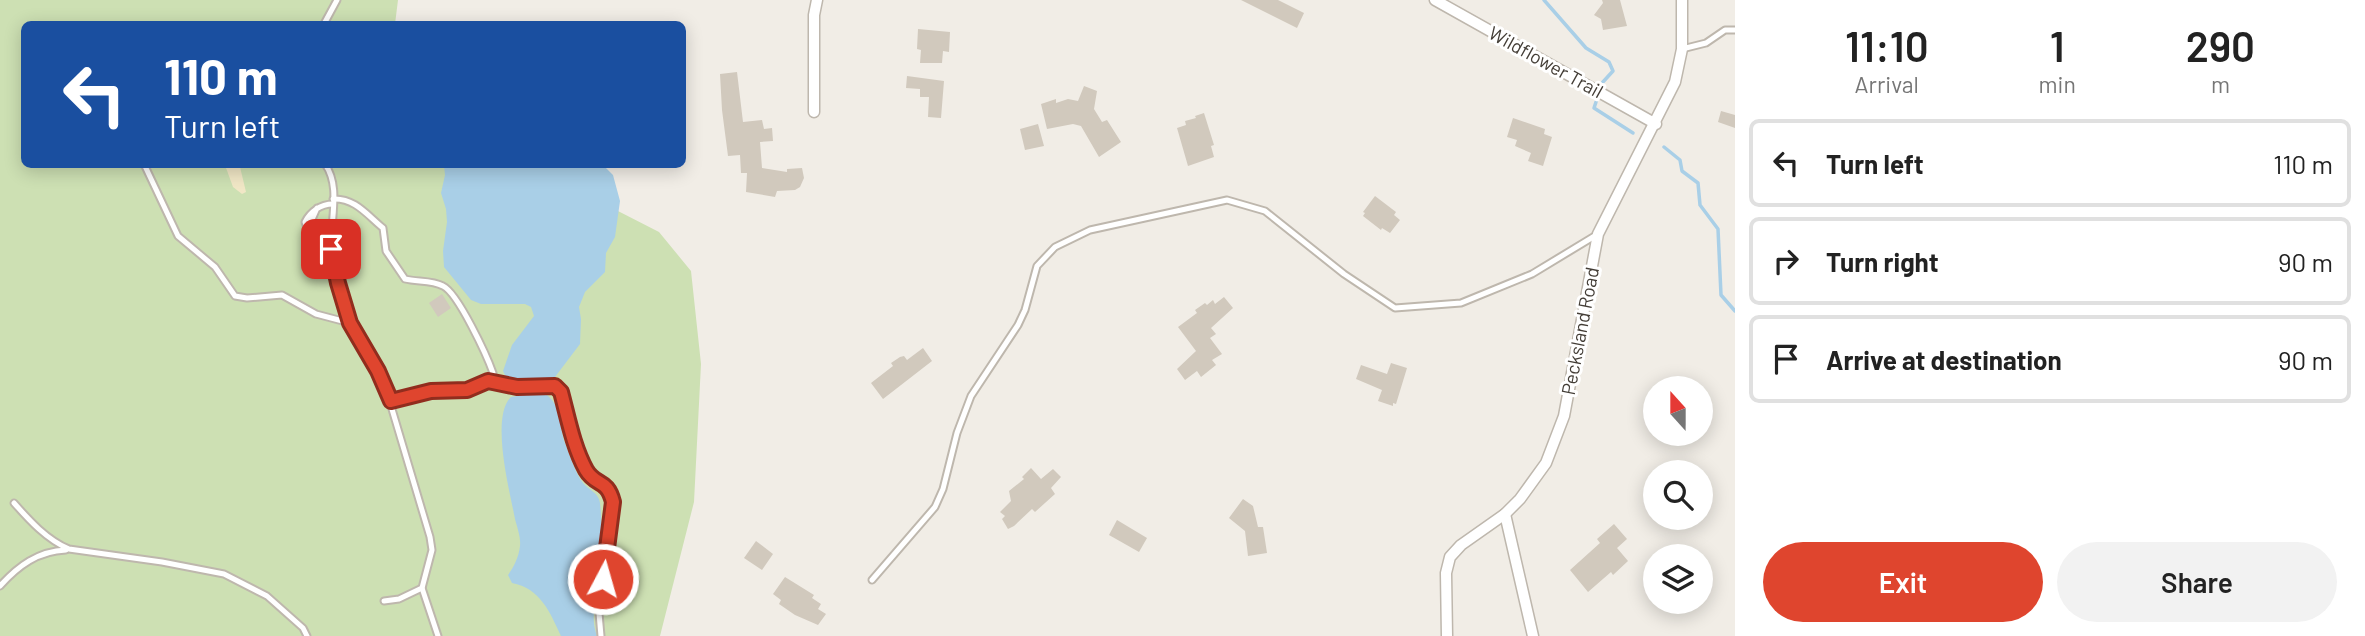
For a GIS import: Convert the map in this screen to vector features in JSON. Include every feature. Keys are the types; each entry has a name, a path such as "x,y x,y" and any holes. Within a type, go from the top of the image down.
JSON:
{"street":[{"path":"814,112 814,15 817,0"},
{"name":"Wildflower Trail","path":"1435,0 1656,124"},
{"name":"Pecksland Road","path":"1447,636 1446,573 1450,557 1461,545 1506,514 1534,482 1546,463 1564,416 1598,234 1675,82 1682,49 1682,0"},
{"path":"1506,514 1533,636"}],"lane":[{"path":"326,21 337,0"},
{"path":"1682,49 1706,43 1725,30 1735,30"},
{"path":"146,168 178,236 215,267 235,296 247,298 282,295 316,314 350,323"},
{"path":"328,168 334,184 331,249 338,283 350,323 378,371 391,401 430,537 432,550 422,588 438,636"},
{"path":"317,208 342,198 355,203 383,228 386,251 405,278 441,284 449,289 489,361 493,373 488,381 467,390 431,391 391,401"},
{"path":"872,580 935,507 943,489 967,405 1018,325 1037,267 1055,247 1090,230 1227,200 1265,211 1344,274 1395,308 1461,303 1532,274 1598,234"},
{"path":"488,381 517,387 555,386 561,392 578,451 588,473 610,490 613,502 598,613 601,636"},
{"path":"14,503 60,546 224,574 268,596 303,628 307,636"},
{"path":"0,586 36,556 52,550 69,549"},
{"path":"384,601 399,599 422,588"}],"green space":[{"path":"0,0 398,0 395,21 21,21 21,168 598,168 616,210 659,232 691,271 701,364 694,502 660,636 0,636"}],"sand":[{"path":"226,168 240,168 246,192 242,194 233,187"}],"water":[{"path":"444,168 606,168 613,175 620,201 615,237 606,253 605,272 585,292 579,307 580,344 555,377 537,384 524,384 506,377 503,371 512,345 534,316 531,307 525,304 481,304 471,300 444,267 447,222 441,193"},
{"path":"542,392 557,408 565,443 578,474 599,500 601,543 594,616 597,636 561,636 543,602 530,590 512,583 508,575 517,557 520,543 503,455 502,421 505,407 511,397"}],"building":[{"path":"1241,0 1278,0 1304,13 1297,28"},
{"path":"1602,0 1620,0 1627,26 1603,30 1601,19 1594,15 1603,3"},
{"path":"918,29 950,32 949,52 943,51 942,63 920,63 921,50 917,49"},
{"path":"737,72 743,122 762,120 764,129 772,128 773,141 760,142 762,168 787,172 787,169 802,168 804,178 800,187 795,190 777,191 775,197 746,192 747,173 741,173 740,155 728,156 720,74"},
{"path":"907,76 944,81 941,118 928,117 929,97 920,97 920,89 906,88"},
{"path":"1084,86 1097,91 1094,109 1102,122 1107,120 1121,142 1099,157 1081,126 1073,124 1047,129 1041,104 1056,99 1056,103 1068,99 1078,101"},
{"path":"1721,111 1735,115 1735,128 1718,122"},
{"path":"1204,113 1214,145 1211,146 1214,157 1188,166 1177,128 1186,125 1185,121"},
{"path":"1513,118 1545,129 1544,134 1552,137 1543,166 1528,161 1531,153 1515,146 1517,140 1507,137"},
{"path":"1038,124 1044,146 1025,150 1020,129"},
{"path":"1375,196 1396,212 1394,215 1400,220 1390,233 1382,228 1381,230 1363,216"},
{"path":"442,294 451,308 438,317 429,303"},
{"path":"1224,297 1233,308 1211,328 1216,334 1210,338 1222,354 1212,360 1216,365 1201,377 1197,371 1185,380 1177,369 1196,351 1178,327 1197,313 1195,310 1205,303 1207,305 1213,300 1215,304"},
{"path":"923,348 932,361 883,399 871,383 893,366 891,363 904,356 907,360"},
{"path":"1391,363 1407,368 1396,404 1393,403 1393,406 1378,401 1382,390 1356,379 1361,365 1387,374"},
{"path":"1031,468 1041,479 1053,469 1061,477 1051,488 1055,494 1035,512 1032,509 1008,529 1002,519 1005,516 1000,512 1011,501 1009,491 1024,479 1022,477"},
{"path":"1243,499 1253,506 1258,527 1263,527 1267,553 1248,556 1245,531 1229,518"},
{"path":"1117,520 1147,538 1139,552 1109,535"},
{"path":"1614,524 1627,539 1617,548 1628,561 1588,592 1570,570 1600,543 1597,539"},
{"path":"756,541 773,554 762,570 744,558"},
{"path":"785,577 814,595 812,598 821,604 818,609 826,614 818,625 779,604 781,600 773,594"}],"waterway":[{"path":"1544,0 1586,48 1609,62 1613,71 1602,83"},
{"path":"1596,102 1594,108 1633,133"},
{"path":"1664,147 1680,160 1682,171 1698,183 1700,205 1718,229 1721,295 1735,311"}],"route":[{"path":"331,249 350,323 378,371 391,401 431,391 467,390 488,381 517,387 555,386 561,392 571,431 588,473 606,485 613,502 603,579"}]}
